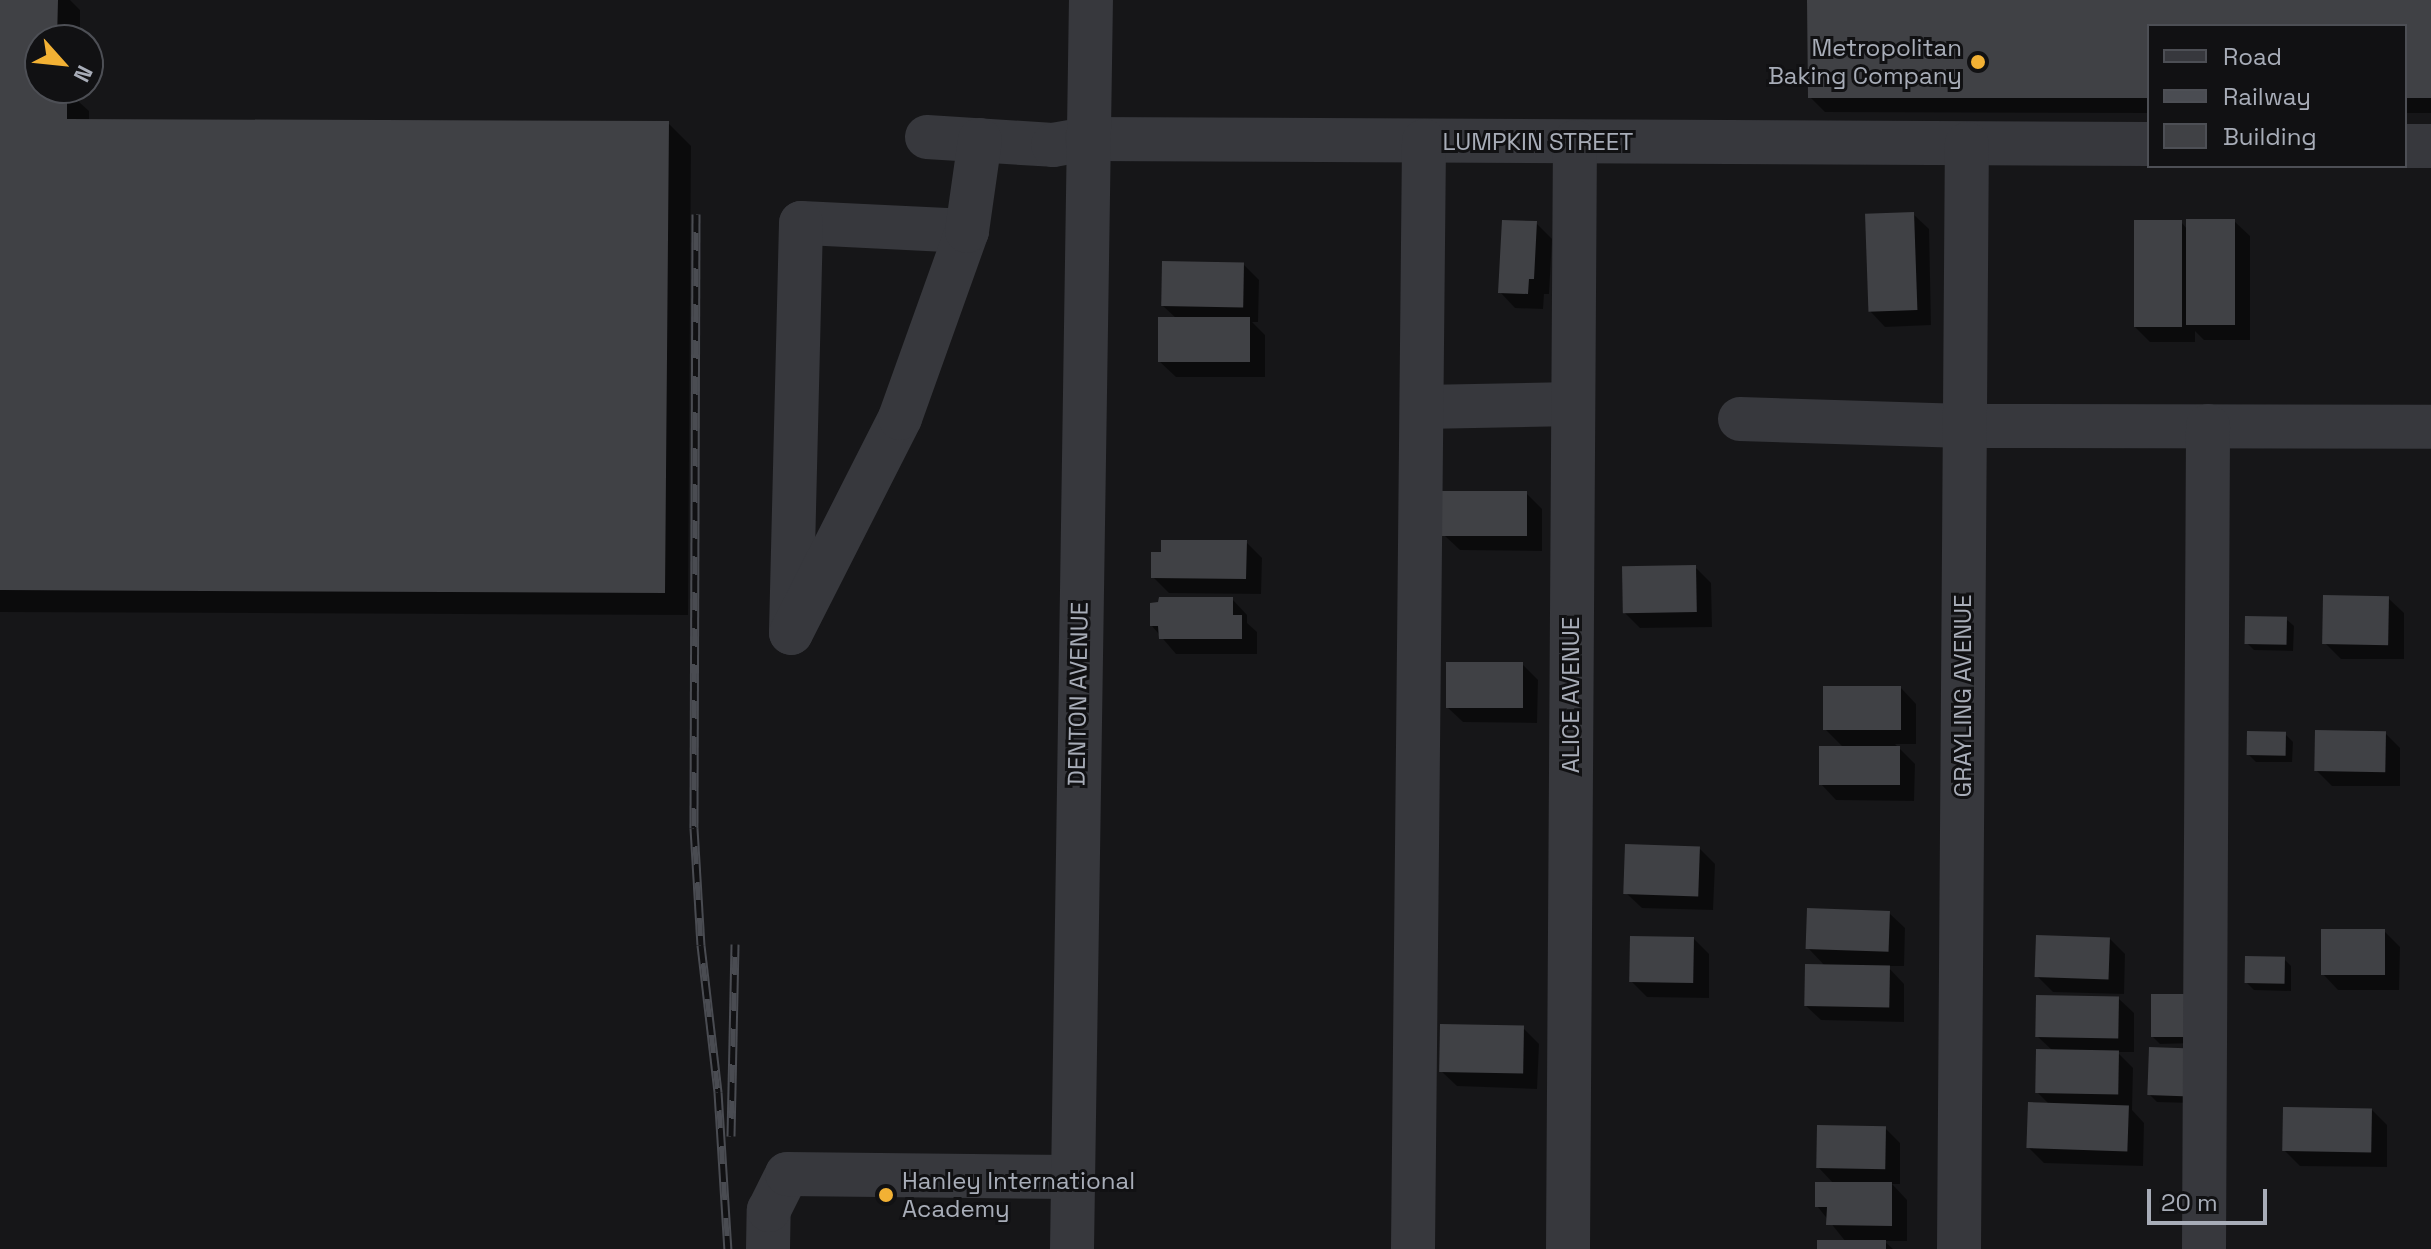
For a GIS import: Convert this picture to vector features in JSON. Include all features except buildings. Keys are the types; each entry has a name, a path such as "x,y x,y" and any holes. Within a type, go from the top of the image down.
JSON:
{"street":[{"name":"DENTON AVENUE","path":"1072,1249 1091,0"},
{"name":"LUMPKIN STREET","path":"927,137 1053,145 1087,139 2147,144"},
{"path":"967,231 801,223 791,633 900,418 967,231 980,140"},
{"path":"1413,1249 1424,141"},
{"name":"ALICE AVENUE","path":"1568,1249 1575,142"},
{"name":"GRAYLING AVENUE","path":"1959,1249 1967,144"},
{"path":"2407,146 2431,146"},
{"path":"1422,407 1573,404"},
{"path":"1740,419 1965,426 2431,427"},
{"path":"2204,1249 2208,426"},
{"path":"768,1249 769,1210 787,1174 1072,1177"}],"railway":[{"path":"696,214 694,828 701,945 718,1092 728,1249"},
{"path":"731,1136 735,944"}],"place":[{"name":"Metropolitan Baking Company","path":"1978,62"},
{"name":"Hanley International Academy","path":"886,1195"}]}
